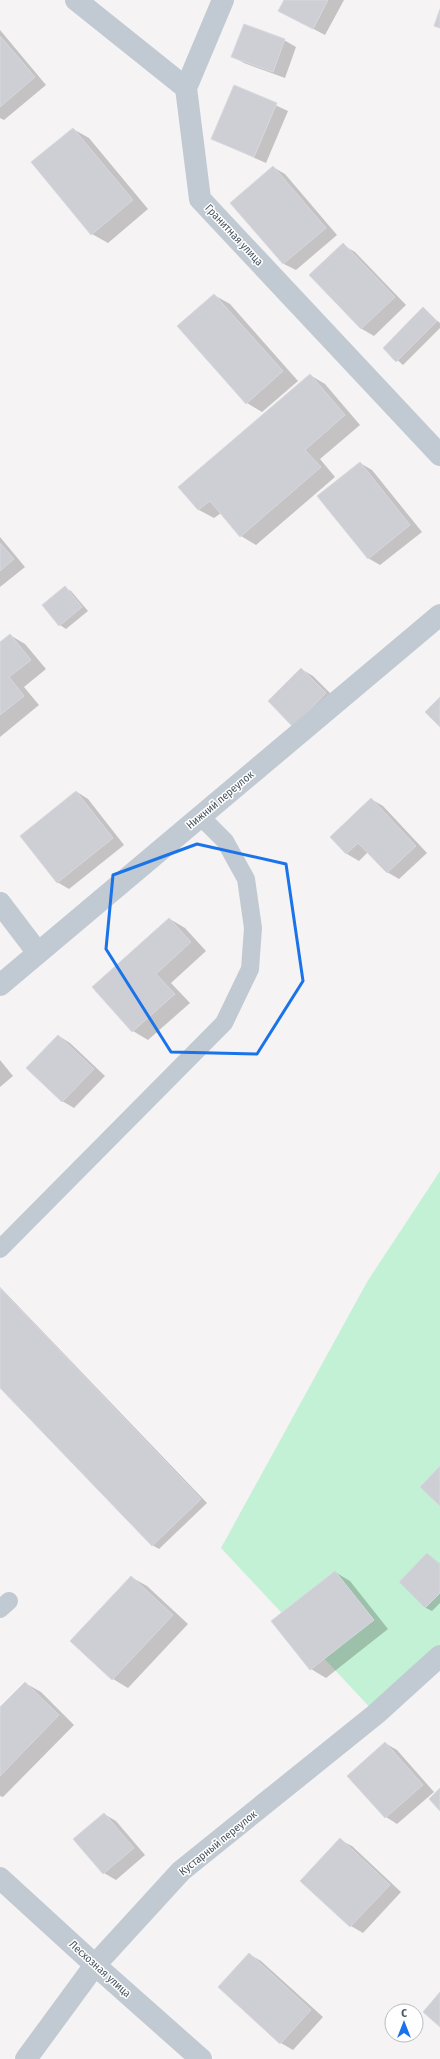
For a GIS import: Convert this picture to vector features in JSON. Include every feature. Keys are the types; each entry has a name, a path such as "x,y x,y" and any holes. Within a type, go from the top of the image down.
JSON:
{"street":[{"path":"76,0 186,88 223,0"},
{"name":"Гранитная улица","path":"186,88 200,199 440,455"},
{"name":"Нижний переулок","path":"0,985 440,615"},
{"path":"0,903 38,953"},
{"name":"Кустарный переулок","path":"26,2059 94,1965 181,1872 376,1714 440,1656"},
{"name":"Лесхозная улица","path":"0,1878 94,1965 201,2059"}],"lane":[{"path":"0,1249 224,1023 250,969 253,928 246,879 225,841 200,816"}],"highlighted area":[{"path":"197,844 286,864 303,981 257,1054 171,1052 106,949 113,875"}],"green space":[{"path":"440,1171 440,1656 376,1714 221,1548 367,1282"}],"building":[{"path":"284,0 328,0 313,29 278,11"},
{"path":"440,9 440,28 434,26"},
{"path":"244,24 285,39 273,72 231,57"},
{"path":"0,36 35,77 0,107"},
{"path":"234,85 277,103 254,157 211,139"},
{"path":"73,128 133,200 91,235 31,162"},
{"path":"273,166 326,228 283,264 230,203"},
{"path":"343,243 395,297 361,329 309,275"},
{"path":"214,294 283,371 246,404 177,326"},
{"path":"423,307 437,321 396,362 383,348"},
{"path":"310,374 345,415 305,450 321,467 240,537 210,501 198,510 178,487"},
{"path":"360,462 410,525 368,559 317,496"},
{"path":"0,543 14,559 0,571"},
{"path":"65,586 82,607 59,626 42,605"},
{"path":"10,634 31,660 9,677 24,696 0,715 0,642"},
{"path":"301,668 326,693 293,727 268,701"},
{"path":"440,697 440,727 425,712"},
{"path":"76,791 113,838 57,883 20,836"},
{"path":"371,798 416,846 387,873 358,843 346,854 330,837"},
{"path":"169,918 191,942 156,974 175,994 132,1032 92,987"},
{"path":"58,1035 94,1069 62,1102 26,1068"},
{"path":"0,1288 201,1499 152,1546 0,1388"},
{"path":"440,1466 440,1506 420,1487"},
{"path":"427,1553 440,1565 440,1593 425,1608 399,1582"},
{"path":"335,1571 374,1620 310,1670 271,1621"},
{"path":"131,1576 173,1615 112,1680 70,1641"},
{"path":"25,1682 59,1715 0,1776 0,1707"},
{"path":"385,1742 423,1785 385,1818 347,1776"},
{"path":"440,1788 440,1811 429,1799"},
{"path":"104,1813 134,1848 103,1874 73,1839"},
{"path":"340,1838 390,1885 350,1927 300,1881"},
{"path":"249,1953 311,2010 280,2044 218,1987"},
{"path":"440,1992 440,2027 424,2013 424,2011"}]}
